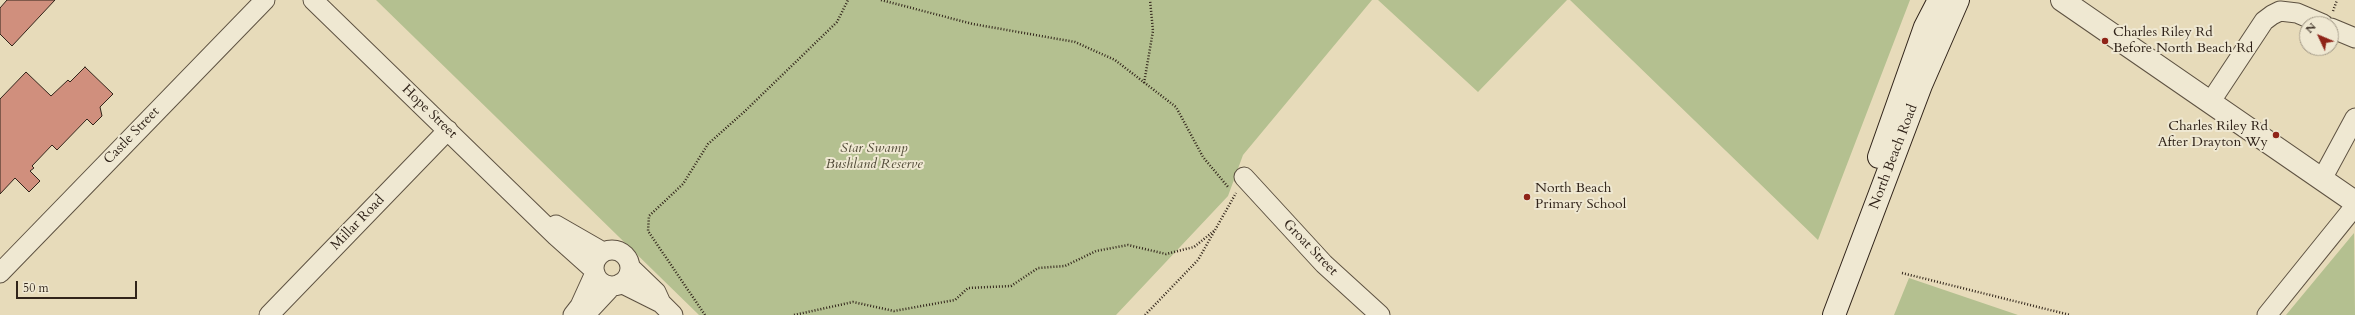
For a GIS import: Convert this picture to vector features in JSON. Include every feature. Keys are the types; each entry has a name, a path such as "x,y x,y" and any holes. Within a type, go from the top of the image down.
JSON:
{"main road":[{"name":"North Beach Road","path":"1818,315 1869,184 1925,27 1939,0"},
{"name":"North Beach Road","path":"1834,315 1921,85 1958,0"},
{"path":"2062,0 2211,101 2355,202"}],"street":[{"name":"Castle Street","path":"0,273 264,0"},
{"name":"Hope Street","path":"313,0 594,272"},
{"path":"2211,101 2264,21 2280,11 2297,13 2304,16"},
{"path":"2339,31 2355,38"},
{"path":"2322,179 2355,118"},
{"name":"Millar Road","path":"268,315 448,130"},
{"name":"Groat Street","path":"1244,177 1324,264 1380,315"},
{"path":"2267,315 2355,206"},
{"name":"Hope Street","path":"544,223 554,224 603,252"},
{"path":"573,315 582,302 594,272 596,260 603,252 609,250 621,252 626,256 621,279 585,315"},
{"path":"594,272 600,281 621,279 656,292 667,309"}],"path":[{"path":"705,315 648,230 649,216 683,184 708,144 744,112 837,22 848,0"},
{"path":"881,0 973,24 1075,42 1115,60 1176,107 1203,157 1235,194"},
{"path":"1144,83 1153,32 1150,0"},
{"path":"1145,315 1198,260 1244,177"},
{"path":"794,315 853,302 894,311 955,300 968,288 1011,286 1038,268 1065,266 1096,251 1128,245 1166,254 1194,247 1214,231"},
{"path":"1902,273 2070,315"}],"green space":[{"name":"Star Swamp Bushland Reserve","path":"376,0 1372,0 1243,155 1228,196 1116,315 699,315"},
{"path":"1378,0 1567,0 1478,92"},
{"path":"1570,0 1910,0 1818,240"},
{"path":"2354,233 2355,315 2286,315"},
{"path":"1909,278 2018,315 1894,315"}],"building":[{"path":"7,0 55,0 12,46 0,34 0,8"},
{"path":"85,67 113,94 100,107 102,116 93,125 87,119 57,150 52,145 32,166 34,168 30,171 40,181 29,192 15,178 0,194 0,99 26,72 51,96 68,80 70,82"}],"place":[{"name":"Charles Riley Rd Before North Beach Rd","path":"2105,41"},
{"name":"Charles Riley Rd After Drayton Wy","path":"2276,135"},
{"name":"North Beach Primary School","path":"1527,197"}]}
